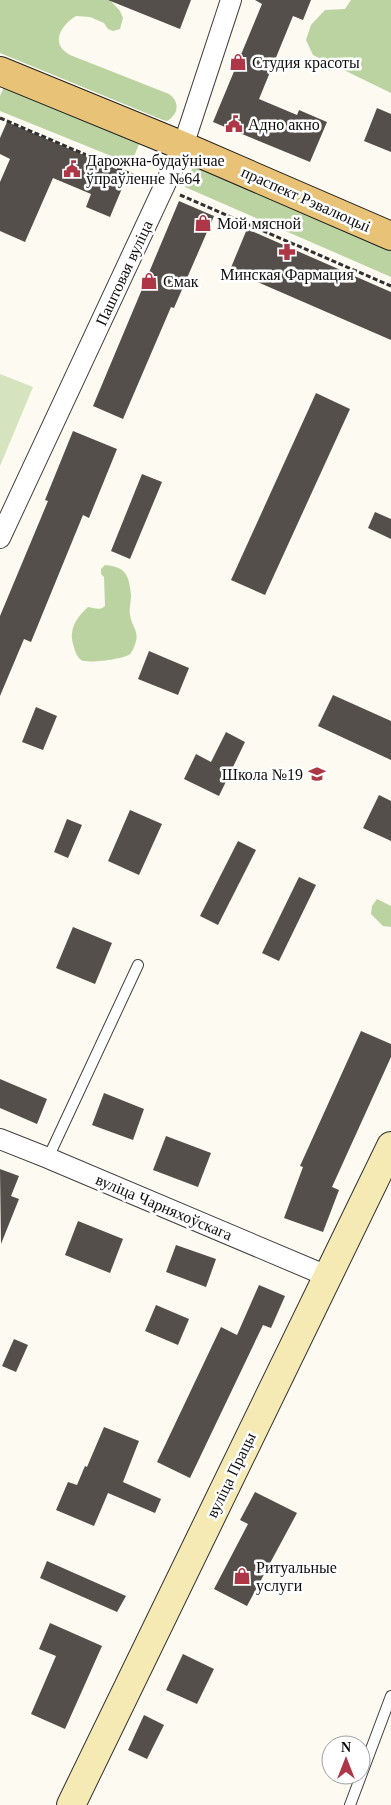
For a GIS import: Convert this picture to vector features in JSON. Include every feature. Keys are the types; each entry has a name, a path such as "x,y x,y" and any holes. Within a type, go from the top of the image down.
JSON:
{"main road":[{"name":"праспект Рэвалюцыі","path":"0,71 183,146 391,236"},
{"name":"вуліца Працы","path":"72,1805 391,1146"}],"street":[{"name":"Паштовая вуліца","path":"0,538 183,146 231,0"},
{"name":"вуліца Чарняхоўскага","path":"0,1139 327,1276"}],"lane":[{"path":"48,1158 138,965"},
{"path":"350,1805 391,1696"}],"path":[{"path":"0,118 391,286"}],"green space":[{"path":"0,0 110,0 120,11 123,18 120,29 113,31 108,29 104,23 90,17 76,16 62,30 59,40 60,46 70,55 169,94 173,97 177,108 174,115 167,121 163,120 0,53"},
{"path":"351,0 391,0 391,93 313,55 306,40 311,25 325,10 345,9"},
{"path":"5,84 141,139 131,164 0,111 0,96"},
{"path":"194,164 391,249 391,277 185,187"},
{"path":"0,374 33,387 0,466"},
{"path":"105,565 122,570 127,577 131,595 130,615 137,638 131,653 126,656 106,660 85,661 77,656 72,641 74,625 88,607 99,609 105,606 104,577 101,574 101,569"},
{"path":"377,899 391,906 391,927 383,926 371,914 372,906"}],"building":[{"path":"108,0 191,0 180,29"},
{"path":"255,0 311,0 303,20 293,16 259,99 297,115 299,110 327,122 310,162 213,122 262,4"},
{"path":"377,108 391,114 391,152 364,141"},
{"path":"7,122 128,174 110,217 86,207 91,194 53,178 25,242 0,231 0,182 10,159 0,154 0,138"},
{"path":"179,201 214,216 174,308 171,307 123,419 93,406"},
{"path":"247,229 391,292 391,340 230,270"},
{"path":"316,393 350,409 265,595 231,580"},
{"path":"73,431 117,449 89,518 83,515 31,642 24,639 0,696 0,616 48,501 45,500"},
{"path":"142,474 162,482 130,559 111,551"},
{"path":"375,512 391,519 391,539 368,528"},
{"path":"149,651 189,668 178,695 138,679"},
{"path":"333,695 391,721 391,760 318,726"},
{"path":"36,707 57,716 43,750 22,742"},
{"path":"226,732 245,742 219,796 184,779 196,754 211,762"},
{"path":"379,795 391,801 391,841 363,828"},
{"path":"130,810 162,824 139,875 108,861"},
{"path":"67,819 82,825 68,858 54,852"},
{"path":"238,841 256,850 218,925 200,916"},
{"path":"299,877 316,885 279,961 262,953"},
{"path":"73,927 112,943 95,984 56,968"},
{"path":"361,1031 391,1044 391,1057 332,1187 339,1190 323,1232 284,1218 303,1167 300,1166"},
{"path":"0,1079 47,1099 37,1124 0,1108"},
{"path":"104,1093 144,1109 133,1140 92,1125"},
{"path":"166,1136 211,1153 198,1187 153,1170"},
{"path":"0,1169 19,1176 11,1196 19,1199 1,1244"},
{"path":"78,1221 123,1239 110,1273 65,1255"},
{"path":"176,1245 216,1259 206,1287 166,1272"},
{"path":"259,1285 285,1296 271,1328 263,1325 190,1478 157,1462 221,1327 237,1335"},
{"path":"156,1305 189,1319 178,1345 145,1331"},
{"path":"14,1339 28,1345 16,1372 2,1366"},
{"path":"104,1427 139,1441 123,1482 161,1499 155,1513 108,1493 94,1526 56,1510 68,1482 77,1485"},
{"path":"255,1492 297,1513 247,1606 214,1589 248,1524 240,1520"},
{"path":"47,1561 126,1596 117,1612 40,1578"},
{"path":"50,1623 102,1646 65,1729 31,1714 56,1656 39,1649"},
{"path":"183,1654 214,1669 197,1704 166,1690"},
{"path":"144,1715 164,1725 147,1759 128,1750"}],"place":[{"name":"Студия красоты","path":"238,62"},
{"name":"Адно акно","path":"234,124"},
{"name":"Дарожна-будаўнічае ўпраўленне №64","path":"72,169"},
{"name":"Мой мясной","path":"203,223"},
{"name":"Минская Фармация","path":"287,252"},
{"name":"Смак","path":"149,281"},
{"name":"Школа №19","path":"317,774"},
{"name":"Ритуальные услуги","path":"242,1576"}]}
